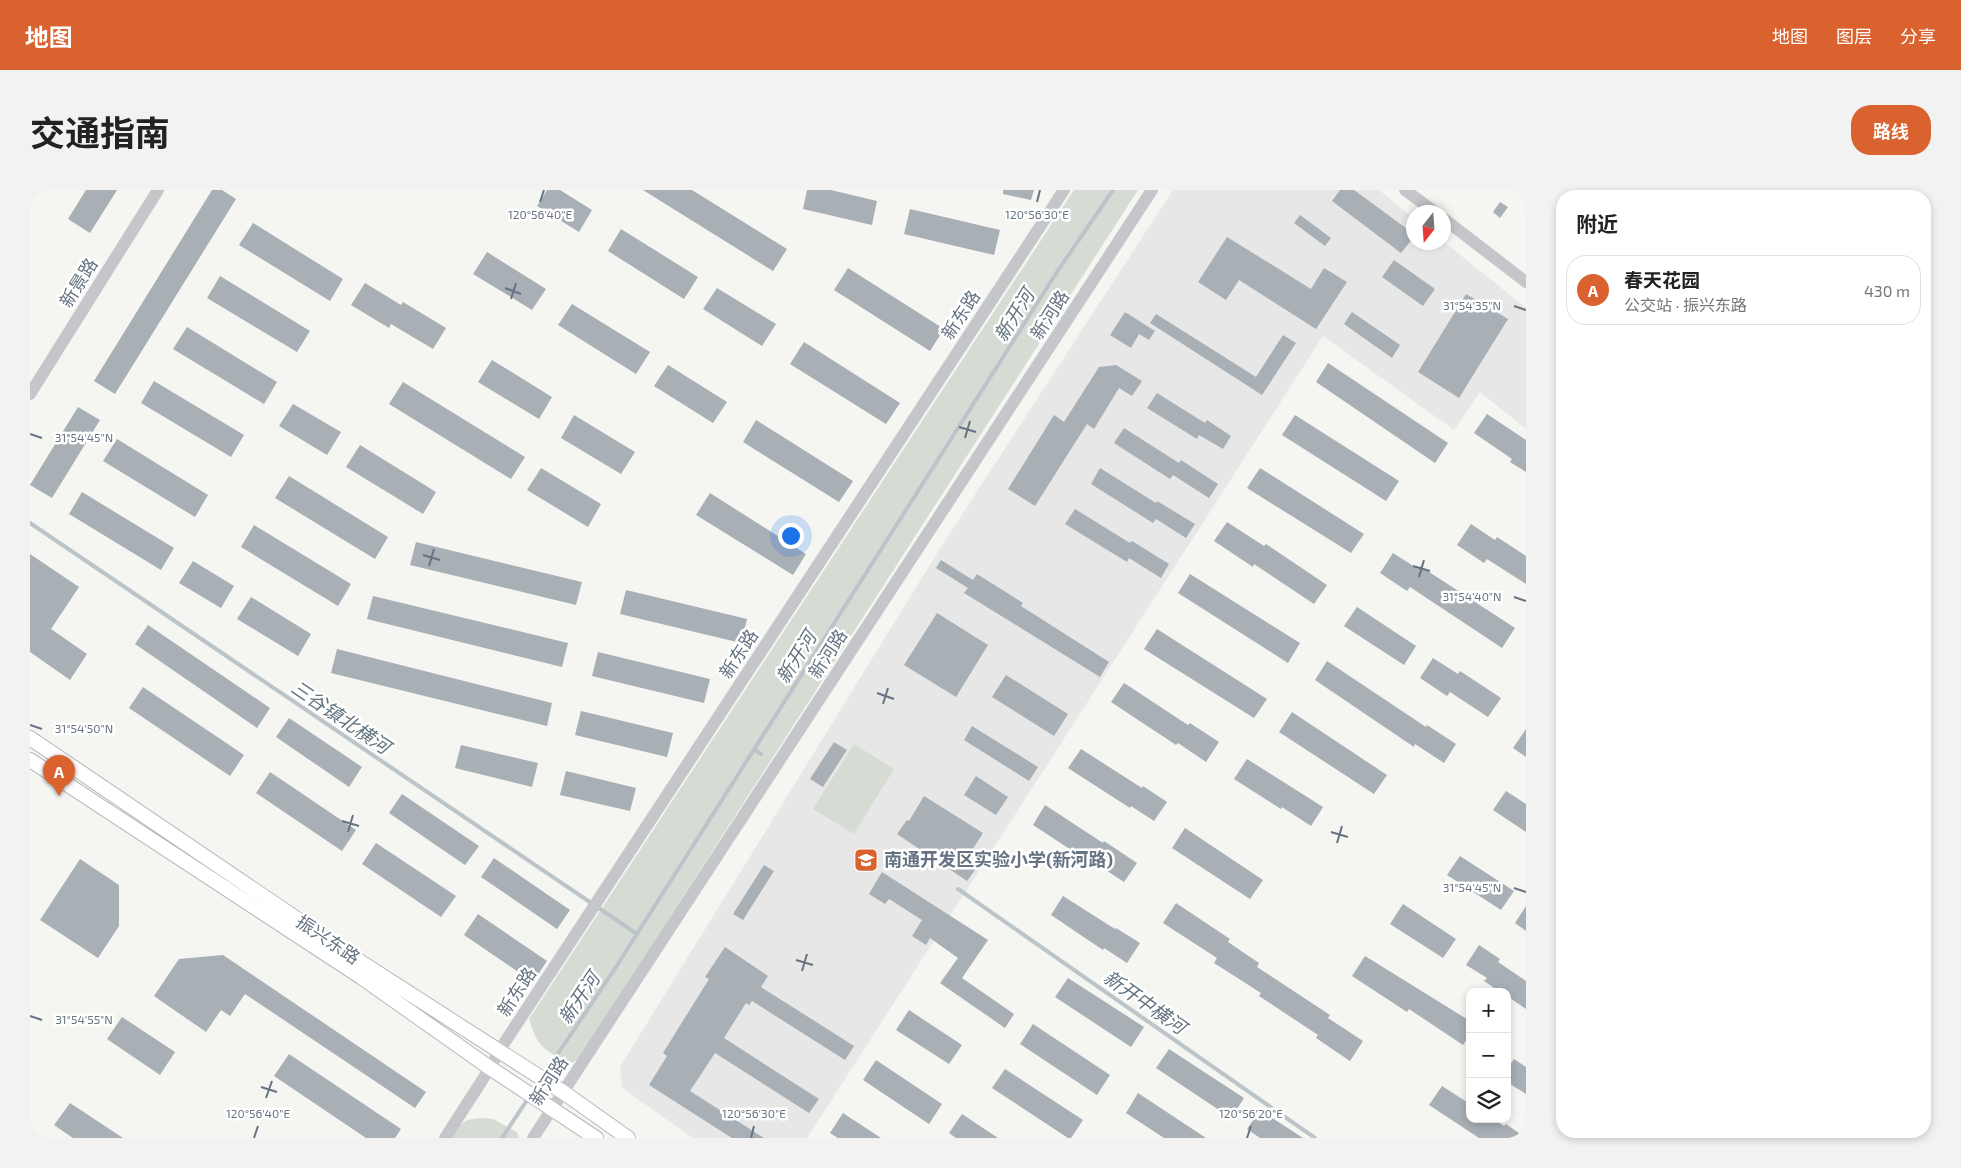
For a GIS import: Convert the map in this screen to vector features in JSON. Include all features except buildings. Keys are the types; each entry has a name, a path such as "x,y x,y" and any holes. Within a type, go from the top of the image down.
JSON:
{"main road":[{"name":"振兴东路","path":"30,738 351,956 563,1092 628,1138"},
{"name":"振兴东路","path":"30,760 360,977 490,1068 596,1138"}],"street":[{"name":"新景路","path":"30,394 158,190"},
{"name":"新东路","path":"444,1138 1064,190"},
{"name":"新河路","path":"533,1138 547,1105 563,1092 1152,190"},
{"path":"1405,190 1425,205"},
{"path":"1451,224 1526,282"}],"shaded area":[{"path":"1074,190 1138,190 580,1057 574,1062 568,1063 542,1046 535,1036 529,1019"},
{"path":"1173,190 1379,190 1406,212 1406,250 1451,250 1451,248 1526,308 1526,429 1480,392 1454,430 1323,336 807,1138 693,1138 622,1088 620,1067 941,547"},
{"path":"854,744 894,769 854,834 813,809"},
{"path":"483,1118 493,1119 517,1132 519,1138 451,1138 464,1122"}],"waterway":[{"name":"新开河","path":"543,1076 616,967 1057,272 1113,190"},
{"name":"三谷镇北横河","path":"30,523 637,934"},
{"name":"新开中横河","path":"754,749 761,754"},
{"name":"新开中横河","path":"958,889 1315,1138"},
{"name":"新开河","path":"502,1138 539,1082"}],"place":[{"name":"春天花园","path":"59,796"},
{"name":"南通开发区实验小学(新河路)","path":"866,860"}]}
